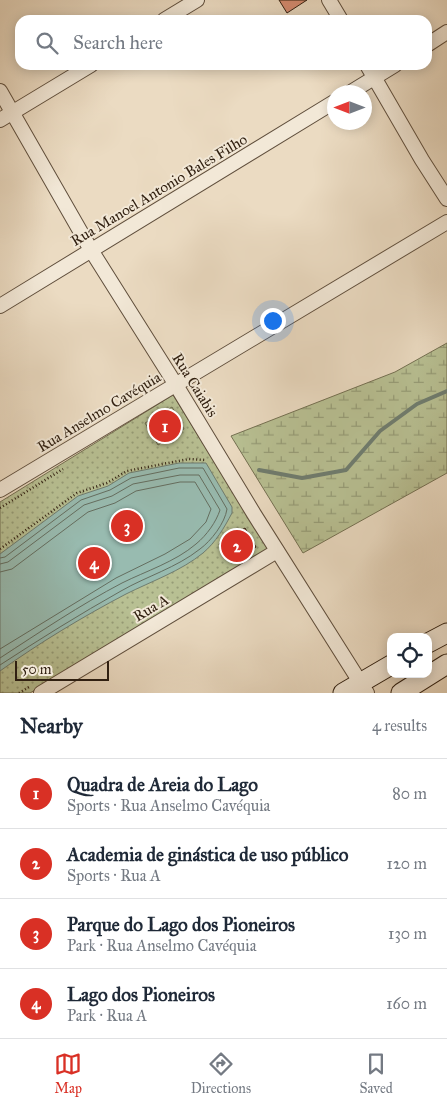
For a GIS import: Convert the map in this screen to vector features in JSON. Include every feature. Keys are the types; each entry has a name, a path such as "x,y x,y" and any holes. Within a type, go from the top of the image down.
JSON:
{"street":[{"path":"172,15 197,0"},
{"path":"328,0 337,15"},
{"path":"432,42 447,32"},
{"path":"0,120 83,70"},
{"path":"370,70 447,199"},
{"path":"363,85 387,70"},
{"name":"Rua Caiabis","path":"0,91 91,250 364,688"},
{"name":"Rua Manoel Antonio Bales Filho","path":"0,306 327,106"},
{"name":"Rua Anselmo Cavéquia","path":"0,490 447,222"},
{"name":"Rua A","path":"38,688 277,551"},
{"path":"432,641 447,632"},
{"path":"401,693 447,664"},
{"path":"343,693 364,688 387,668"}],"path":[{"path":"0,549 78,493 107,484 127,471 189,459 210,460 205,452"},
{"path":"0,508 66,467"},
{"path":"19,693 38,688"}],"green space":[{"path":"447,343 447,473 303,553 231,436 395,372"},
{"path":"173,395 269,550 30,693 0,693 0,502"},
{"path":"172,407 184,429 158,445 145,423"}],"water":[{"path":"179,463 206,463 232,507 229,519 212,544 203,553 185,565 94,611 0,671 0,554 78,496 108,486 129,473"}],"building":[{"path":"279,0 307,0 287,13"},
{"path":"245,528 256,547 231,563 219,544"}],"waterway":[{"path":"259,470 302,478 346,470 380,431 417,404 447,391"}],"place":[{"name":"Quadra de Areia do Lago","path":"165,426"},
{"name":"Parque do Lago dos Pioneiros","path":"127,526"},
{"name":"Academia de ginástica de uso público","path":"237,546"},
{"name":"Lago dos Pioneiros","path":"94,563"}]}
